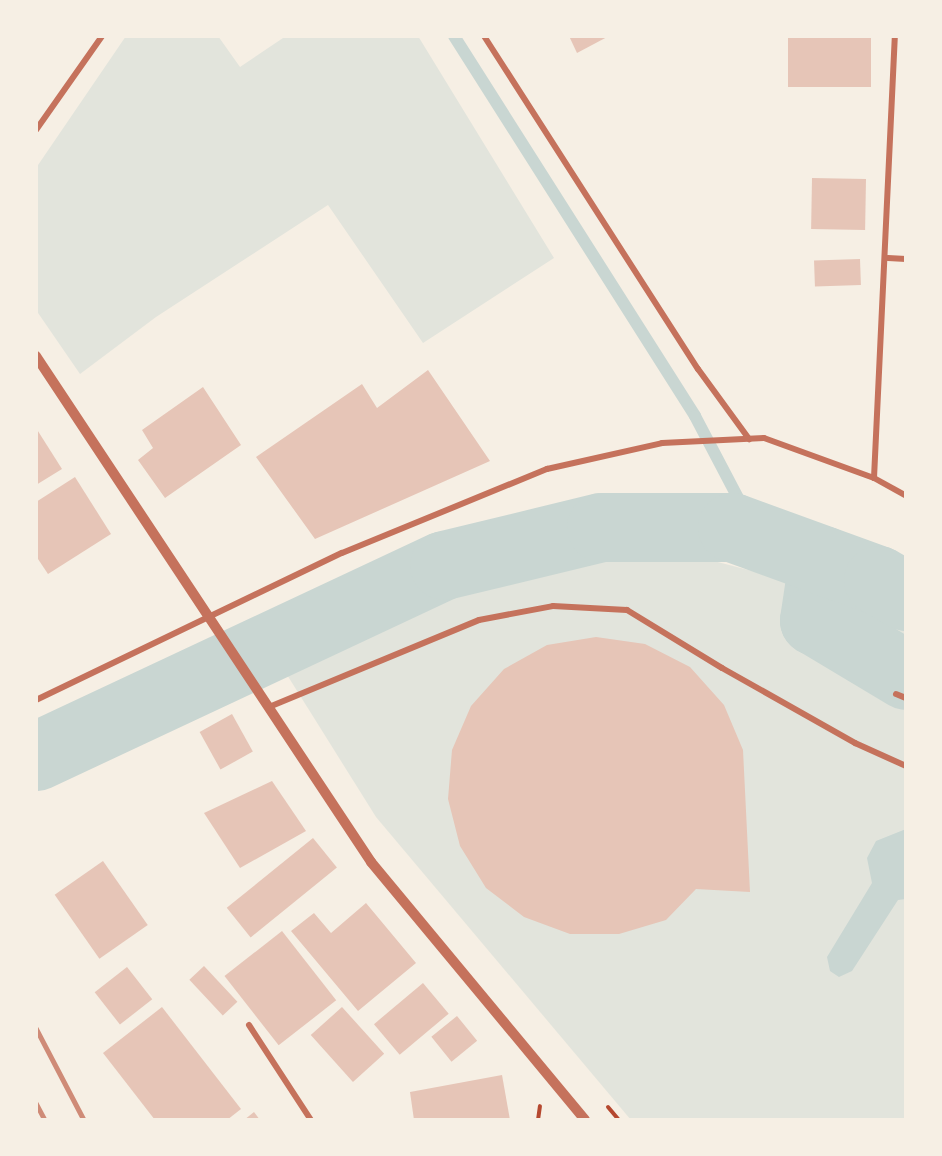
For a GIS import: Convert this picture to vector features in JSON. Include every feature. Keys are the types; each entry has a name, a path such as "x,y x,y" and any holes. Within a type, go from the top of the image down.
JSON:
{"street":[{"path":"36,130 102,36"},
{"path":"484,36 698,369 749,439"},
{"path":"874,478 888,258 895,36"},
{"path":"888,258 906,259"},
{"path":"36,356 371,862 585,1120"},
{"path":"36,700 342,553 547,469 662,442 764,438 874,478 906,496"},
{"path":"268,707 479,620 553,606 627,610 732,674 855,743 906,766"},
{"path":"896,694 906,698"},
{"path":"249,1024 311,1120"}],"shaded area":[{"path":"126,36 218,36 240,67 286,36 418,36 554,258 423,343 328,205 156,317 80,374 36,310 36,168"},
{"path":"606,548 706,559 852,597 906,630 906,1120 631,1120 376,817 284,670 354,633 469,585"},
{"path":"906,829 906,899 898,900 852,971 839,977 830,971 827,957 872,883 867,858 876,841"}],"building":[{"path":"569,36 609,36 577,53"},
{"path":"788,36 871,36 871,87 788,87"},
{"path":"812,178 866,179 865,230 811,229"},
{"path":"860,259 861,285 815,287 814,261"},
{"path":"428,370 490,461 315,539 256,457 362,384 377,408"},
{"path":"203,387 241,445 165,498 138,460 153,448 142,430"},
{"path":"36,428 62,469 36,485"},
{"path":"75,477 111,534 48,574 36,556 36,502"},
{"path":"596,637 645,644 690,667 724,705 743,750 750,892 696,889 666,920 619,934 570,934 524,917 486,888 460,846 448,799 452,750 471,706 504,669 547,645"},
{"path":"232,714 253,752 220,770 200,732"},
{"path":"272,781 306,831 240,868 204,813"},
{"path":"313,838 337,868 251,937 227,908"},
{"path":"103,861 148,925 99,959 55,895"},
{"path":"366,903 416,963 358,1011 291,931 314,913 331,933"},
{"path":"282,931 336,1000 279,1045 224,976"},
{"path":"204,966 237,1002 223,1015 189,980"},
{"path":"127,967 152,999 120,1025 95,992"},
{"path":"423,983 449,1014 400,1055 374,1024"},
{"path":"162,1007 241,1109 227,1120 155,1120 103,1053"},
{"path":"342,1007 384,1054 353,1082 311,1035"},
{"path":"457,1016 477,1041 451,1062 431,1037"},
{"path":"502,1075 510,1120 414,1120 410,1092"},
{"path":"254,1112 260,1120 244,1120"}],"waterway":[{"path":"454,36 695,416 758,536"},
{"path":"36,756 444,565 601,527 732,527 878,580 906,596"},
{"path":"823,560 814,620 906,675"}],"railway":[{"path":"36,1028 84,1120"},
{"path":"36,1103 45,1120"}]}
